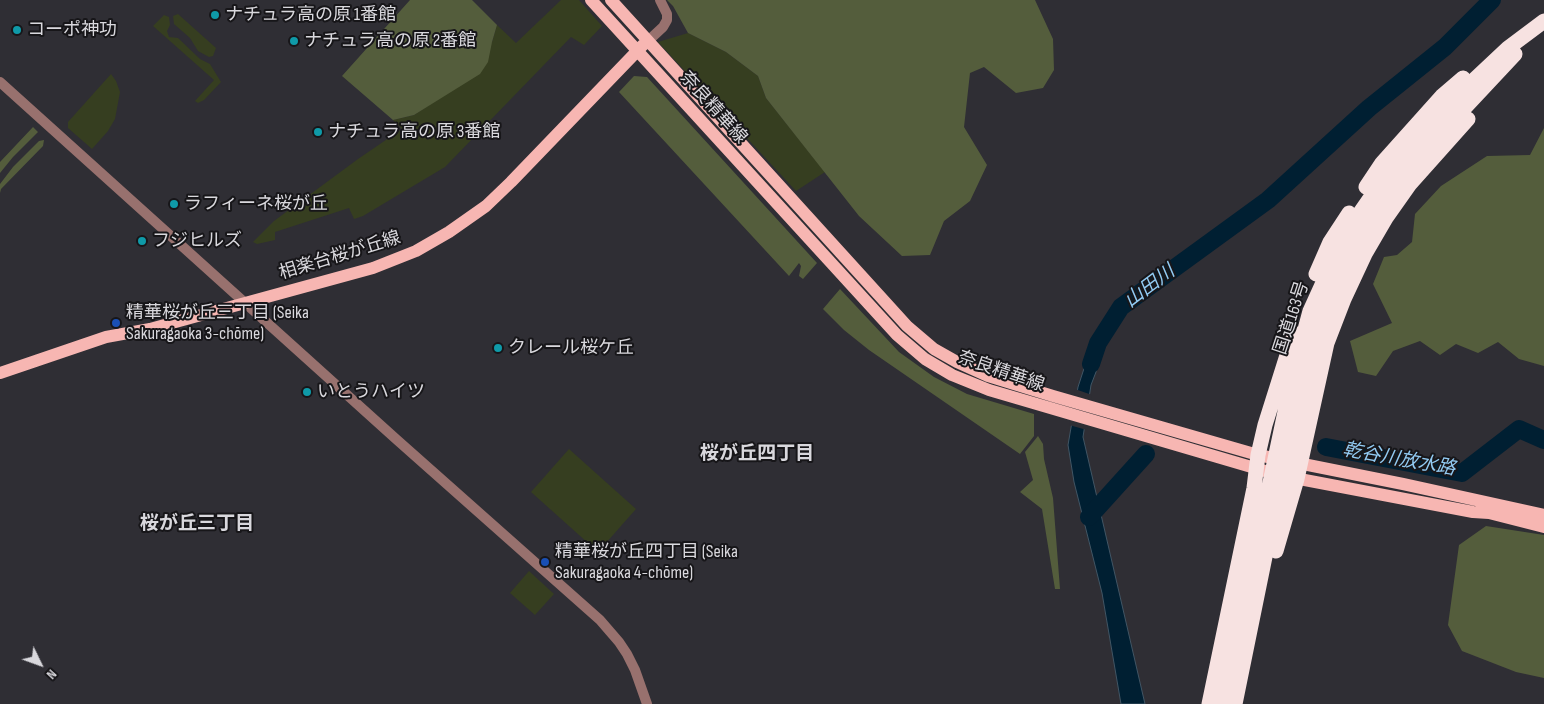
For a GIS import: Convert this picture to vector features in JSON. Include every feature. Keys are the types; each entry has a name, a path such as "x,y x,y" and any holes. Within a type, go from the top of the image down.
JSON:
{"highway":[{"name":"国道163号","path":"1223,704 1262,547 1299,376 1310,311 1330,267 1357,217 1382,181 1416,139 1508,48 1541,26"},
{"name":"国道163号","path":"1299,376 1342,272 1366,227 1427,148 1541,26"},
{"path":"1242,670 1253,652 1272,563 1297,479 1327,343 1344,299 1365,254 1386,218 1410,184 1487,96 1541,26"},
{"path":"1209,704 1254,488 1257,462 1265,425 1311,285 1330,242 1382,163 1442,96 1484,60 1508,48"},
{"name":"国道163号","path":"1235,704 1262,547"}],"main road":[{"name":"奈良精華線","path":"591,0 897,335 912,349 938,368 962,380 989,390 1059,404 1095,408 1257,462 1297,479 1473,512 1489,513 1544,527"},
{"name":"奈良精華線","path":"610,0 907,326 934,349 957,362 1059,404 1093,421 1257,462 1300,463 1544,514"},
{"name":"相楽台桜が丘線","path":"0,373 106,338 150,329 373,268 416,251 486,206 637,50 648,41"}],"street":[{"path":"648,41 663,27 667,20 667,14 660,0"},
{"path":"0,82 600,620 627,654 647,704"}],"green space":[{"path":"410,0 472,0 497,25 488,62 480,74 414,115 393,120 342,76"},
{"path":"561,0 579,0 602,26 584,45 571,37 445,167 363,216 354,219 349,208 275,232 275,240 257,244 253,242 274,221 402,129 393,120 414,115 441,97 492,42 497,25 516,43"},
{"path":"667,0 1035,0 1053,39 1054,70 1043,88 1016,93 984,67 970,73 964,127 987,165 970,201 944,221 930,255 902,256 859,216 766,98 758,76 726,52 688,33 673,6"},
{"path":"178,14 216,48 213,56 209,57 198,51 190,38 174,24 173,16"},
{"path":"164,15 169,17 170,25 167,31 169,37 178,38 200,59 210,64 221,82 204,100 198,103 195,101 214,80 153,26"},
{"path":"688,33 726,52 758,76 766,98 825,172 796,191 658,42"},
{"path":"111,74 120,92 115,119 108,131 92,149 68,128 68,122"},
{"path":"634,76 647,77 817,263 803,279 799,276 801,266 799,263 789,276 619,92"},
{"path":"33,127 38,132 0,173 0,162"},
{"path":"1544,128 1544,366 1519,359 1498,342 1478,353 1456,344 1440,355 1420,341 1393,351 1376,376 1358,372 1350,341 1392,323 1373,284 1384,257 1397,255 1412,242 1415,214 1441,186 1487,156 1530,155"},
{"path":"44,140 43,146 1,189 0,193 0,184 13,167 39,141"},
{"path":"840,289 899,352 934,377 967,394 1034,414 1034,436 1020,454 869,350 844,330 823,309"},
{"path":"1038,436 1043,444 1044,459 1053,498 1060,589 1055,589 1042,509 1020,492 1033,480 1025,452"},
{"path":"569,449 636,509 598,552 531,492"},
{"path":"1486,526 1544,535 1544,678 1516,672 1462,651 1448,625 1459,545"},
{"path":"529,571 554,594 535,615 510,593"}],"water":[{"path":"1098,343 1096,372 1091,385 1083,437 1145,704 1121,704 1102,593 1074,482 1068,445 1078,387 1090,350"}],"pier":[{"path":"1075,389 1092,395 1087,430 1069,425"}],"waterway":[{"name":"山田川","path":"1091,364 1098,343 1121,307 1268,200 1369,108 1445,47 1492,0"},
{"name":"乾谷川放水路","path":"1326,447 1462,473 1519,429 1544,440"},
{"name":"乾谷川放水路","path":"1089,517 1146,454"}],"place":[{"name":"ナチュラ高の原 1番館","path":"215,15"},
{"name":"コーポ神功","path":"17,30"},
{"name":"ナチュラ高の原 2番館","path":"294,41"},
{"name":"ナチュラ高の原 3番館","path":"318,132"},
{"name":"ラフィーネ桜が丘","path":"174,204"},
{"name":"フジヒルズ","path":"142,241"},
{"name":"精華桜が丘三丁目 (Seika Sakuragaoka 3-chōme)","path":"116,323"},
{"name":"クレール桜ケ丘","path":"498,348"},
{"name":"いとうハイツ","path":"307,392"},
{"name":"精華桜が丘四丁目 (Seika Sakuragaoka 4-chōme)","path":"545,562"}],"district":[{"name":"桜が丘四丁目","path":"757,454"},
{"name":"桜が丘三丁目","path":"197,524"}]}
